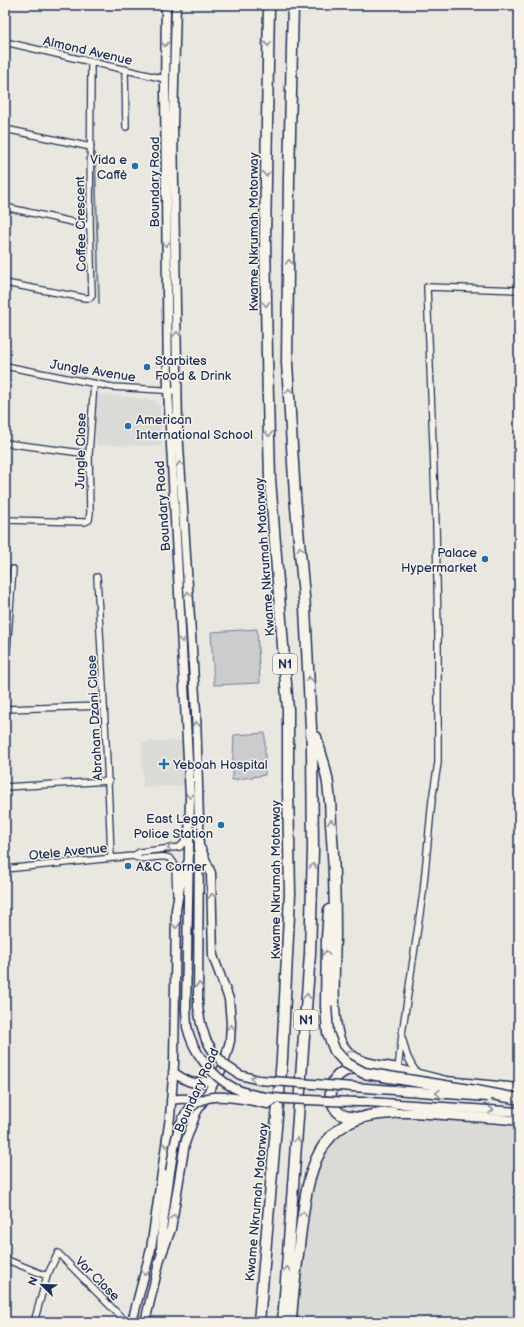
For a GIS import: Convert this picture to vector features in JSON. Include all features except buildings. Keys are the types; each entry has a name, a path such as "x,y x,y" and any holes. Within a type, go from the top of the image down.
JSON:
{"highway":[{"name":"Kwame Nkrumah Motorway","path":"259,1322 282,1059 290,894 288,710 270,479 267,357 265,239 269,5"},
{"name":"N1","path":"283,1322 310,954 313,850 311,718 305,608 295,496 288,363 289,177 293,5"},
{"path":"311,718 328,784 333,861 335,932 334,1005 336,1030 341,1044 348,1053 358,1060 398,1069"},
{"path":"333,861 327,938 326,1006 328,1033 335,1051 346,1063 364,1072 519,1099"},
{"path":"359,1118 344,1116 338,1112 332,1099 331,1090 334,1081 339,1074 350,1068 380,1066"},
{"path":"291,1322 304,1207 316,1161 325,1143 348,1122 378,1114 393,1113"}],"main road":[{"name":"Boundary Road","path":"166,5 165,79 168,390 189,756 190,820 186,1009 187,1027 190,1038 202,1061 217,1076 235,1088 275,1099"},
{"name":"Boundary Road","path":"176,5 173,124 178,430 196,712 199,845 198,1007 206,1040 214,1053 225,1065 240,1075 259,1080 519,1099"},
{"name":"Boundary Road","path":"145,1322 160,1259 172,1229 185,1143 196,1113 223,1067 230,1041 231,1023 229,999 213,956 210,873 199,845"},
{"name":"Boundary Road","path":"131,1322 151,1249 171,1100 175,1019 176,910 182,874 189,861"},
{"path":"398,1069 446,1081 519,1088"},
{"path":"173,1072 182,1079 198,1084 216,1079"},
{"path":"160,1259 162,1230 176,1140 181,1121 187,1111 198,1100 209,1097 224,1096 268,1104 275,1099 375,1103 519,1112"},
{"path":"171,1100 184,1098 190,1100 193,1102 196,1113"},
{"path":"393,1113 414,1113 519,1121"},
{"path":"148,1311 150,1322"}],"street":[{"name":"Almond Avenue","path":"5,42 165,79"},
{"name":"Coffee Crescent","path":"5,283 85,298 90,298 92,294 90,226 91,62"},
{"path":"124,69 126,127"},
{"path":"5,129 91,147"},
{"path":"5,207 90,226"},
{"path":"398,1069 423,893 432,800 438,763 436,524 427,287 519,290"},
{"name":"Jungle Avenue","path":"5,366 112,386 178,391"},
{"name":"Jungle Close","path":"5,520 85,522 88,520 90,513 89,454 94,383"},
{"path":"5,442 89,454"},
{"path":"5,677 13,569"},
{"name":"Abraham Dzani Close","path":"97,578 103,706 109,781 111,858"},
{"path":"5,710 103,706"},
{"path":"5,786 109,781"},
{"name":"Otele Avenue","path":"5,869 133,856 140,852 180,847 184,842 190,820"},
{"name":"Otele Avenue","path":"133,856 139,859 162,856 170,858 174,862 176,910"},
{"path":"402,1034 406,1054 410,1064 418,1074"},
{"name":"Vor Close","path":"47,1276 58,1253 123,1320 131,1322"},
{"path":"5,1259 47,1276 34,1322"}],"shaded area":[{"name":"American International School","path":"97,394 154,400 160,407 161,446 96,445 95,396"},
{"path":"257,629 260,683 214,685 211,632"},
{"path":"265,733 265,775 232,780 234,735"},
{"name":"Yeboah Hospital","path":"184,741 185,786 143,787 142,742"},
{"path":"410,1117 519,1127 519,1322 295,1322 306,1209 315,1166 329,1145 356,1128 384,1118"}],"waterway":[{"path":"95,153 99,303"}],"place":[{"name":"Vida e Caffė","path":"135,166"},
{"name":"Starbites Food & Drink","path":"147,367"},
{"name":"American International School","path":"128,426"},
{"name":"Palace Hypermarket","path":"485,559"},
{"name":"Yeboah Hospital","path":"164,764"},
{"name":"East Legon Police Station","path":"221,825"},
{"name":"A&C Corner","path":"128,866"}]}
